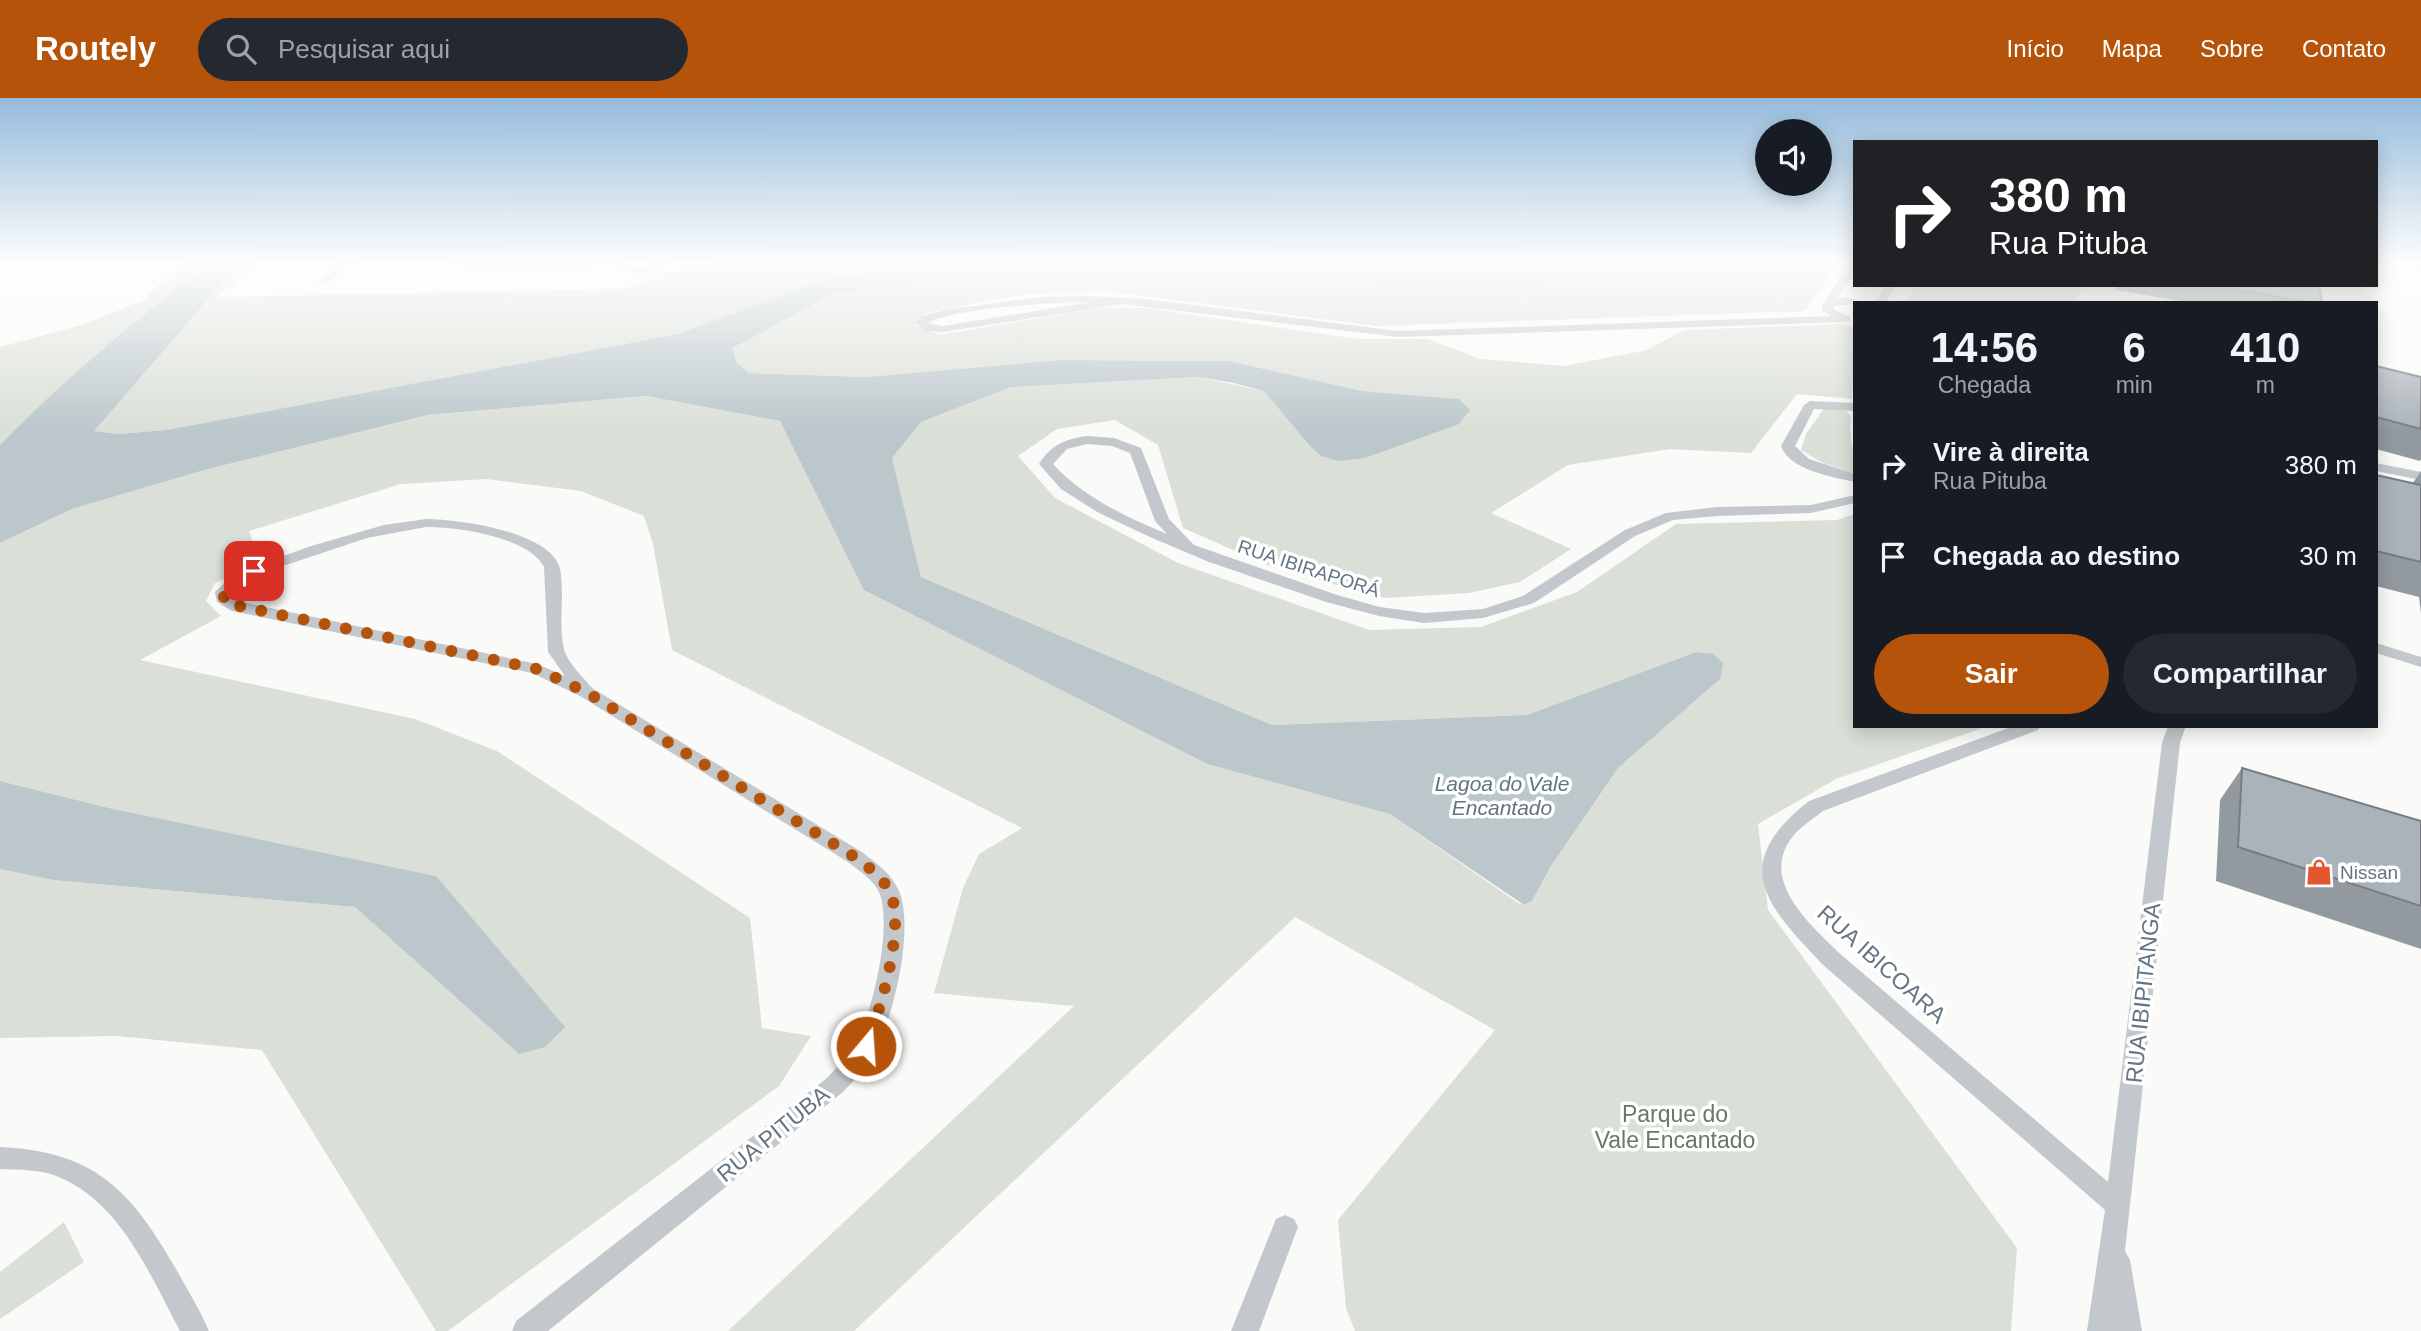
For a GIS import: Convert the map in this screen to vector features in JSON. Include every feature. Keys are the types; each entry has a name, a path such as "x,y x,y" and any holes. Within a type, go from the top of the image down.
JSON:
{"street":[{"path":"930,318 921,323 930,329 1015,318"},
{"path":"1259,318 1398,334 1804,319 1850,320"},
{"path":"1853,407 1810,405 1788,446 1790,452 1804,462 1853,477"},
{"name":"RUA IBIRAPORÁ","path":"1187,545 1162,522 1136,451 1114,441 1100,440 1069,444 1049,456 1046,464 1050,474 1087,500 1142,530 1340,602 1412,618 1446,618 1508,608 1539,596 1625,538 1668,517 1826,507 1853,500"},
{"path":"2378,460 2421,469"},
{"path":"2378,467 2421,476"},
{"name":"RUA PITUBA","path":"526,1331 835,1085 853,1066 866,1046 874,1026 895,931 895,912 890,892 877,874 863,863 586,692 537,669 232,606 225,603 223,592 229,584 254,571 407,525 441,523 528,542 548,558 552,567 554,645 559,660 586,692"},
{"path":"517,664 538,656 554,645"},
{"path":"2378,649 2421,662"},
{"name":"RUA IBICOARA","path":"2027,728 1815,806 1792,821 1780,835 1771,854 1770,873 1781,899 1802,930 1830,958 2118,1206"},
{"name":"RUA IBIPITANGA","path":"2101,1331 2114,1242 2169,732"},
{"path":"0,1158 26,1159 67,1168 97,1186 125,1212 195,1331"},
{"path":"1245,1331 1285,1227"},
{"name":"RUA IBIPITANGA","path":"2114,1242 2127,1331"}],"green space":[{"path":"101,318 140,318 0,445 0,347"},
{"path":"192,318 722,318 678,334 166,430 118,434 93,431"},
{"name":"Parque do Vale Encantado","path":"788,318 921,318 914,325 940,335 1040,318 1212,318 1357,339 1428,339 1480,359 1564,366 1647,350 1684,330 1843,324 1853,327 1852,399 1797,394 1751,453 1670,449 1568,465 1491,513 1571,549 1520,582 1469,593 1384,598 1272,567 1183,528 1158,445 1115,420 1057,429 1018,456 1055,498 1178,563 1369,630 1481,627 1577,592 1676,524 1837,520 1853,515 1853,728 1982,728 1836,779 1758,824 1768,910 2017,1248 2011,1331 1355,1331 1346,1308 1338,1220 1495,1030 1295,917 854,1331 728,1331 1074,1006 934,993 963,888 979,854 1022,828 672,650 653,544 644,516 581,491 487,479 401,484 249,531 260,563 215,583 206,601 221,616 140,660 415,719 497,751 750,918 762,1028 811,1036 779,1086 448,1331 436,1331 262,1050 116,1036 0,1038 0,869 53,880 355,907 519,1054 436,876 109,808 0,781 0,543 72,509 208,469 428,415 646,396 780,421 865,590 1207,764 1390,814 1524,905 1532,901 1551,866 1618,768 1720,679 1696,652 1527,715 1272,725 921,577 892,458 921,422 1011,387 1199,377 1264,391 1309,445 1459,399 1362,391 1229,361 1059,360 867,377 749,373 737,363 732,347"},
{"name":"Parque do Vale Encantado","path":"1311,318 1618,318 1376,326"},
{"path":"1825,407 1846,411 1851,416 1853,473 1821,462 1801,450 1806,434"},
{"path":"64,1222 84,1262 0,1319 0,1272"}],"water":[{"name":"Lagoa do Vale Encantado","path":"140,318 192,318 94,431 118,434 166,430 678,334 722,318 789,318 732,348 737,363 749,373 867,377 1059,360 1229,361 1362,391 1459,399 1470,410 1459,424 1365,458 1338,461 1321,456 1309,445 1264,391 1234,383 1199,377 1011,387 921,422 892,458 921,577 1272,725 1527,715 1696,652 1713,654 1723,663 1720,679 1618,768 1551,866 1532,901 1524,905 1390,814 1207,764 864,590 780,421 646,396 428,415 208,469 72,509 0,543 0,445 76,372"},
{"path":"0,781 109,808 436,876 565,1027 545,1047 519,1054 355,907 53,880 0,869"}],"building":[{"path":"2378,366 2421,377 2421,429 2378,418"},
{"path":"2378,475 2421,485 2421,562 2378,551"},
{"path":"2242,768 2421,821 2421,906 2238,847"}],"place":[{"name":"Nissan","path":"2319,872"}],"route":[{"path":"254,571 229,584 223,592 225,603 537,669 586,692 855,857 877,874 890,892 895,912 895,931 874,1026 866,1046"}]}
